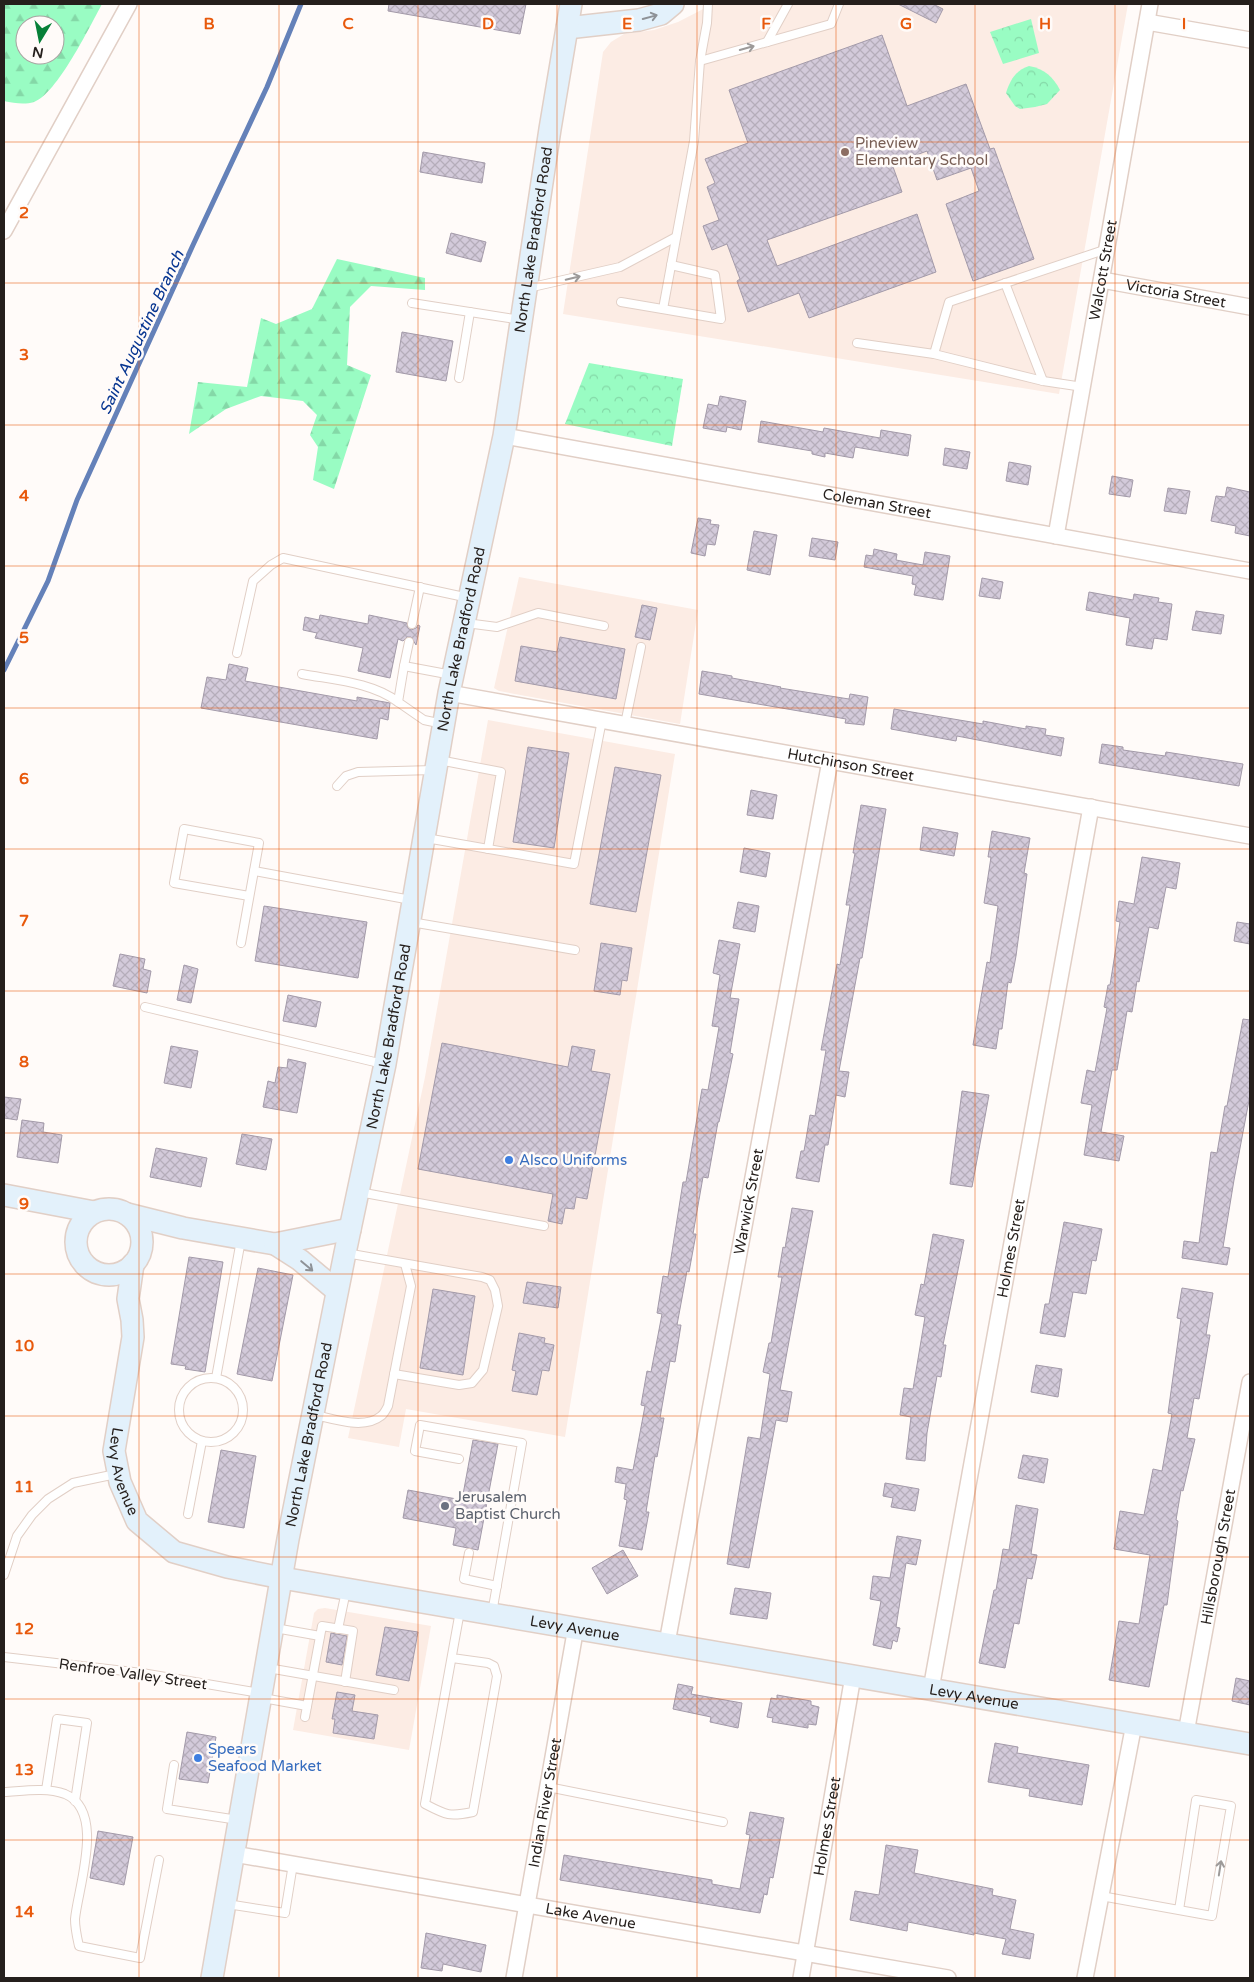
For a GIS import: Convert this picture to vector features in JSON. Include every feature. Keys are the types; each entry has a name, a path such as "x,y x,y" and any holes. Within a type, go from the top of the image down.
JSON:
{"street":[{"path":"4,231 129,4"},
{"name":"North Lake Bradford Road","path":"212,1978 282,1578 337,1291 385,1064 451,684 504,436 571,4"},
{"path":"567,28 639,20 661,14 674,4"},
{"name":"Walcott Street","path":"1056,536 1150,4"},
{"path":"1147,22 1250,40"},
{"name":"Victoria Street","path":"1102,280 1250,307"},
{"name":"Coleman Street","path":"504,436 1250,571"},
{"name":"Hutchinson Street","path":"451,684 602,720 1250,836"},
{"name":"Warwick Street","path":"667,1643 830,760"},
{"name":"Holmes Street","path":"931,1689 1091,807"},
{"path":"4,1195 94,1212 105,1209 116,1210 182,1228 275,1244 350,1229"},
{"path":"50,1204 63,1218 76,1241"},
{"path":"94,1212 81,1224 76,1241 77,1252 91,1270 102,1274 124,1271 159,1239 182,1228"},
{"path":"127,1214 135,1222 140,1232 142,1243 136,1259"},
{"path":"275,1244 300,1260 337,1291"},
{"name":"Levy Avenue","path":"136,1259 128,1300 133,1337 114,1451 120,1482 137,1521 174,1552 227,1567 282,1578 1250,1744"},
{"name":"Levy Avenue","path":"102,1274 114,1282 128,1300"},
{"name":"Hillsborough Street","path":"1186,1733 1250,1382"},
{"name":"Indian River Street","path":"514,1978 576,1627"},
{"name":"Holmes Street","path":"801,1978 853,1676"},
{"path":"1086,1978 1134,1724"},
{"name":"Lake Avenue","path":"234,1854 806,1954 892,1973 948,1978"}],"lane":[{"path":"663,309 694,141 700,61 707,23 708,4"},
{"path":"768,42 788,4"},
{"path":"700,61 831,24 839,4"},
{"path":"526,288 620,267 676,237"},
{"path":"934,354 949,302 1107,249"},
{"path":"622,302 721,319 715,275 671,265"},
{"path":"1005,284 1043,381"},
{"path":"412,303 521,320"},
{"path":"459,378 470,312"},
{"path":"857,343 934,354 1043,381 1083,387"},
{"path":"237,653 253,581 271,565 283,558 469,598"},
{"path":"412,624 420,588"},
{"path":"464,622 497,627 538,613 604,626"},
{"path":"398,702 409,642"},
{"path":"625,724 641,647"},
{"path":"404,666 451,684"},
{"path":"302,674 382,691 424,720 444,724"},
{"path":"424,837 574,864 602,720"},
{"path":"337,786 346,776 358,772 437,765 500,772 488,849"},
{"path":"241,943 259,843 184,830 174,883 249,896"},
{"path":"254,871 413,900"},
{"path":"410,922 575,950"},
{"path":"145,1007 385,1064"},
{"path":"358,1192 544,1226"},
{"path":"216,1378 241,1238"},
{"path":"345,1253 482,1277 490,1280 495,1290 498,1306 483,1370 472,1383 459,1385 394,1374"},
{"path":"313,1415 350,1422 365,1422 382,1416 388,1406 411,1286 405,1264"},
{"path":"205,1378 216,1378 226,1381 238,1392 244,1406 240,1427 223,1440 213,1443 202,1442 192,1437 185,1429 180,1420 180,1403 186,1389 195,1382 205,1378"},
{"path":"459,1459 415,1451 420,1425 522,1443 492,1613"},
{"path":"188,1514 202,1442"},
{"path":"4,1575 17,1536 32,1515 48,1499 73,1483 118,1473"},
{"path":"469,1553 464,1579 497,1586"},
{"path":"338,1628 346,1589"},
{"path":"452,1658 488,1663 494,1666 496,1676 473,1812 454,1816 442,1813 425,1804 461,1608"},
{"path":"306,1716 322,1626 353,1631 345,1682"},
{"path":"273,1628 320,1636"},
{"name":"Renfroe Valley Street","path":"4,1657 142,1673 261,1695 307,1706"},
{"path":"266,1668 394,1690"},
{"path":"46,1790 57,1719 87,1724 76,1801"},
{"path":"174,1765 167,1809 240,1821"},
{"path":"548,1788 723,1822"},
{"path":"4,1792 46,1790 65,1794 78,1803 85,1822 88,1845 75,1920 79,1946 140,1958 159,1860"},
{"path":"1101,1896 1212,1916 1231,1806 1196,1800 1180,1910"},
{"path":"225,1903 285,1913 293,1864"}],"shaded area":[{"name":"Pineview Elementary School","path":"713,4 1128,4 1059,394 563,314 603,52 611,42 624,34 654,30 678,22"},
{"path":"519,577 698,610 680,724 499,691 494,688"},
{"path":"488,720 675,754 565,1437 406,1409 399,1447 348,1438 425,1077"},
{"path":"325,1608 431,1626 409,1750 293,1730 314,1613 318,1609"}],"green space":[{"path":"4,4 102,4 81,43 53,86 34,102 15,103 4,101"},
{"path":"1031,19 1039,53 1003,64 990,32"},
{"path":"1029,66 1040,69 1048,74 1060,90 1047,104 1020,109 1015,106 1006,93 1014,76 1020,70"},
{"path":"337,259 425,278 425,290 371,286 350,307 347,365 371,375 334,489 313,480 318,447 310,435 317,415 303,401 261,396 226,409 189,434 198,382 247,387 261,318 276,324 312,309"},
{"path":"589,363 683,379 672,446 565,424"}],"building":[{"path":"389,4 526,4 520,34 388,11"},
{"path":"898,4 933,4 943,9 936,23"},
{"path":"882,35 907,106 966,84 990,149 994,148 1034,259 973,281 946,204 979,191 971,168 937,180 927,151 892,164 902,192 767,240 777,266 917,214 936,272 809,318 799,293 748,312 737,281 740,279 727,244 712,250 703,226 719,220 707,187 715,183 705,159 748,143 729,90"},
{"path":"423,152 485,163 482,183 420,172"},
{"path":"451,233 486,242 481,262 446,253"},
{"path":"402,332 453,341 446,381 396,372"},
{"path":"720,396 746,401 741,430 727,427 726,432 703,428 708,404 718,406"},
{"path":"761,421 823,432 824,428 880,438 881,430 911,435 908,456 855,447 853,458 825,453 825,457 812,454 812,451 758,442"},
{"path":"945,448 970,452 967,469 943,465"},
{"path":"1009,462 1031,466 1028,485 1006,481"},
{"path":"1112,476 1133,480 1130,497 1109,494"},
{"path":"1227,487 1250,492 1250,536 1235,533 1236,526 1211,521 1216,496 1225,497"},
{"path":"1168,488 1190,491 1186,514 1164,511"},
{"path":"698,518 711,520 710,524 719,525 715,545 707,544 705,556 691,553"},
{"path":"754,531 777,535 770,575 747,570"},
{"path":"812,538 838,542 835,560 809,556"},
{"path":"874,549 897,554 896,560 923,565 925,552 950,556 943,600 914,595 916,585 912,584 913,576 864,567 866,555 873,556"},
{"path":"982,578 1003,582 1000,599 979,596"},
{"path":"1089,592 1133,600 1134,594 1159,598 1158,602 1172,604 1167,640 1154,638 1152,649 1126,645 1130,618 1086,610"},
{"path":"642,605 657,608 650,640 635,637"},
{"path":"1196,611 1224,615 1221,634 1192,630"},
{"path":"320,615 368,624 369,615 407,623 408,628 411,630 418,625 420,626 416,645 411,637 407,637 403,641 398,639 390,678 358,671 363,648 315,638 317,633 303,630 305,617 319,620"},
{"path":"560,637 625,649 616,699 515,681 521,646 557,652"},
{"path":"229,664 248,668 245,681 357,701 357,697 390,703 388,720 380,718 377,739 201,708 207,677 226,680"},
{"path":"702,671 732,676 732,678 780,688 849,699 850,694 868,697 864,725 845,723 846,719 699,694"},
{"path":"894,709 983,724 983,721 1026,729 1026,726 1046,729 1045,735 1064,738 1061,756 957,736 956,741 891,729"},
{"path":"1102,744 1123,747 1123,750 1165,756 1166,752 1243,764 1239,786 1099,763"},
{"path":"528,747 569,753 554,848 513,842"},
{"path":"615,767 661,775 636,912 590,904"},
{"path":"751,790 777,795 773,819 747,815"},
{"path":"861,805 886,809 862,958 860,958 839,1071 849,1072 845,1097 836,1095 828,1145 825,1145 819,1182 796,1178 801,1151 804,1151 810,1115 815,1116 826,1050 821,1050 837,964 840,965 850,905 846,905"},
{"path":"923,827 958,833 954,856 920,850"},
{"path":"992,831 1030,838 1024,873 1027,874 1016,956 1011,983 1008,982 1002,1029 999,1029 996,1049 973,1045 987,962 990,963 998,906 984,903 991,857 988,857"},
{"path":"744,848 770,853 766,877 740,872"},
{"path":"1142,857 1180,863 1176,889 1166,887 1158,929 1149,927 1132,1012 1127,1011 1117,1070 1112,1070 1101,1132 1124,1136 1119,1161 1084,1155 1092,1105 1081,1103 1087,1070 1095,1072 1107,1008 1104,1007 1108,985 1110,985 1120,922 1116,921 1119,901 1134,904"},
{"path":"738,902 759,906 755,932 733,928"},
{"path":"264,906 367,922 358,978 255,961"},
{"path":"1237,922 1250,924 1250,944 1234,941"},
{"path":"719,940 740,944 730,998 739,999 730,1053 733,1054 708,1178 703,1177 693,1234 696,1234 677,1325 681,1325 675,1362 670,1361 660,1418 664,1418 657,1457 655,1456 646,1512 649,1512 642,1550 619,1546 627,1500 624,1499 626,1484 615,1482 617,1467 633,1470 645,1406 641,1405 647,1371 651,1372 662,1314 657,1313 663,1276 668,1277 683,1182 686,1182 702,1089 708,1090 719,1027 712,1026 720,975 713,973"},
{"path":"601,943 632,948 627,981 622,980 620,995 594,991"},
{"path":"120,954 145,959 143,969 151,971 147,993 113,986"},
{"path":"184,965 198,969 191,1003 177,1000"},
{"path":"288,995 321,1002 316,1027 283,1021"},
{"path":"1243,1019 1250,1020 1250,1095 1223,1247 1230,1248 1227,1265 1182,1258 1184,1241 1199,1243 1211,1152 1217,1153"},
{"path":"442,1043 568,1067 572,1046 595,1050 591,1071 610,1074 587,1199 576,1197 574,1209 565,1208 562,1224 548,1221 553,1194 418,1169"},
{"path":"171,1046 198,1051 191,1088 164,1083"},
{"path":"288,1059 306,1063 297,1113 263,1107 268,1081 275,1083 278,1067 287,1068"},
{"path":"962,1091 989,1095 972,1187 950,1184"},
{"path":"4,1097 21,1099 17,1120 4,1118"},
{"path":"22,1120 44,1123 43,1132 62,1135 58,1163 17,1157"},
{"path":"242,1134 272,1139 266,1170 236,1164"},
{"path":"156,1148 207,1158 201,1187 150,1177"},
{"path":"792,1208 813,1211 780,1390 792,1392 787,1422 776,1420 749,1568 727,1564 748,1437 760,1439 770,1374 763,1372 769,1343 771,1343 782,1277 778,1277"},
{"path":"1064,1222 1102,1229 1096,1261 1092,1260 1086,1294 1073,1292 1065,1337 1040,1333 1045,1304 1049,1304"},
{"path":"933,1234 964,1240 943,1345 946,1345 941,1377 937,1376 927,1433 925,1461 906,1459 911,1417 900,1415 904,1388 913,1389 925,1317 915,1315 921,1284 924,1285"},
{"path":"189,1257 223,1262 205,1372 185,1369 186,1366 171,1364"},
{"path":"258,1268 293,1275 272,1381 237,1374"},
{"path":"527,1282 561,1287 558,1308 523,1303"},
{"path":"1182,1288 1213,1293 1206,1335 1210,1335 1199,1399 1194,1398 1187,1438 1195,1439 1183,1491 1181,1490 1167,1605 1164,1605 1149,1687 1109,1680 1119,1621 1139,1624 1150,1555 1114,1549 1120,1511 1144,1515 1153,1469 1162,1471 1172,1414 1168,1413 1181,1319 1177,1318"},
{"path":"433,1289 475,1296 463,1375 420,1368"},
{"path":"519,1333 545,1338 544,1343 554,1345 549,1371 542,1370 537,1395 512,1391 516,1371 512,1370"},
{"path":"1036,1365 1062,1369 1058,1397 1031,1392"},
{"path":"473,1440 498,1444 478,1550 453,1545 456,1528 403,1518 408,1490 462,1500"},
{"path":"221,1450 256,1456 244,1528 208,1522"},
{"path":"1023,1455 1048,1459 1044,1483 1018,1478"},
{"path":"885,1483 919,1489 915,1511 891,1507 893,1498 883,1496"},
{"path":"1016,1505 1038,1509 1031,1554 1037,1555 1032,1579 1027,1578 1019,1624 1014,1623 1005,1668 979,1663 994,1590 996,1590 1003,1549 1009,1550"},
{"path":"897,1536 921,1540 916,1565 906,1563 896,1627 900,1628 897,1642 893,1640 891,1649 873,1645 881,1601 870,1599 873,1576 890,1578"},
{"path":"623,1550 638,1576 607,1594 592,1568"},
{"path":"735,1588 771,1593 767,1619 730,1614"},
{"path":"385,1627 418,1632 409,1681 376,1675"},
{"path":"331,1633 347,1636 342,1665 326,1662"},
{"path":"1236,1678 1250,1681 1250,1705 1232,1701"},
{"path":"678,1684 693,1687 691,1694 742,1703 738,1728 710,1722 711,1717 673,1709"},
{"path":"337,1692 355,1695 352,1711 378,1715 374,1739 333,1733 335,1719 332,1719"},
{"path":"777,1695 811,1701 811,1705 819,1707 816,1725 808,1724 808,1728 772,1722 773,1718 767,1717 771,1698 777,1699"},
{"name":"Spears Seafood Market","path":"187,1732 216,1737 208,1783 179,1779"},
{"path":"995,1743 1018,1747 1017,1753 1089,1765 1082,1805 1029,1796 1030,1789 988,1782"},
{"path":"750,1812 784,1818 773,1878 770,1877 767,1895 764,1894 760,1913 560,1880 564,1855 712,1880 712,1884 740,1889 750,1835 746,1834"},
{"path":"98,1831 133,1837 124,1885 90,1878"},
{"path":"886,1845 918,1850 914,1873 993,1889 992,1895 1016,1900 1010,1929 1034,1934 1030,1959 1002,1954 1006,1939 974,1933 974,1935 908,1922 907,1931 850,1920 855,1891 879,1895"},
{"path":"426,1933 486,1945 481,1972 443,1964 442,1971 421,1968"}],"waterway":[{"name":"Saint Augustine Branch","path":"4,670 48,581 77,500 267,87 301,4"}],"place":[{"name":"Pineview Elementary School","path":"845,152"},
{"name":"Alsco Uniforms","path":"509,1160"},
{"name":"Jerusalem Baptist Church","path":"445,1506"},
{"name":"Spears Seafood Market","path":"198,1758"}]}
